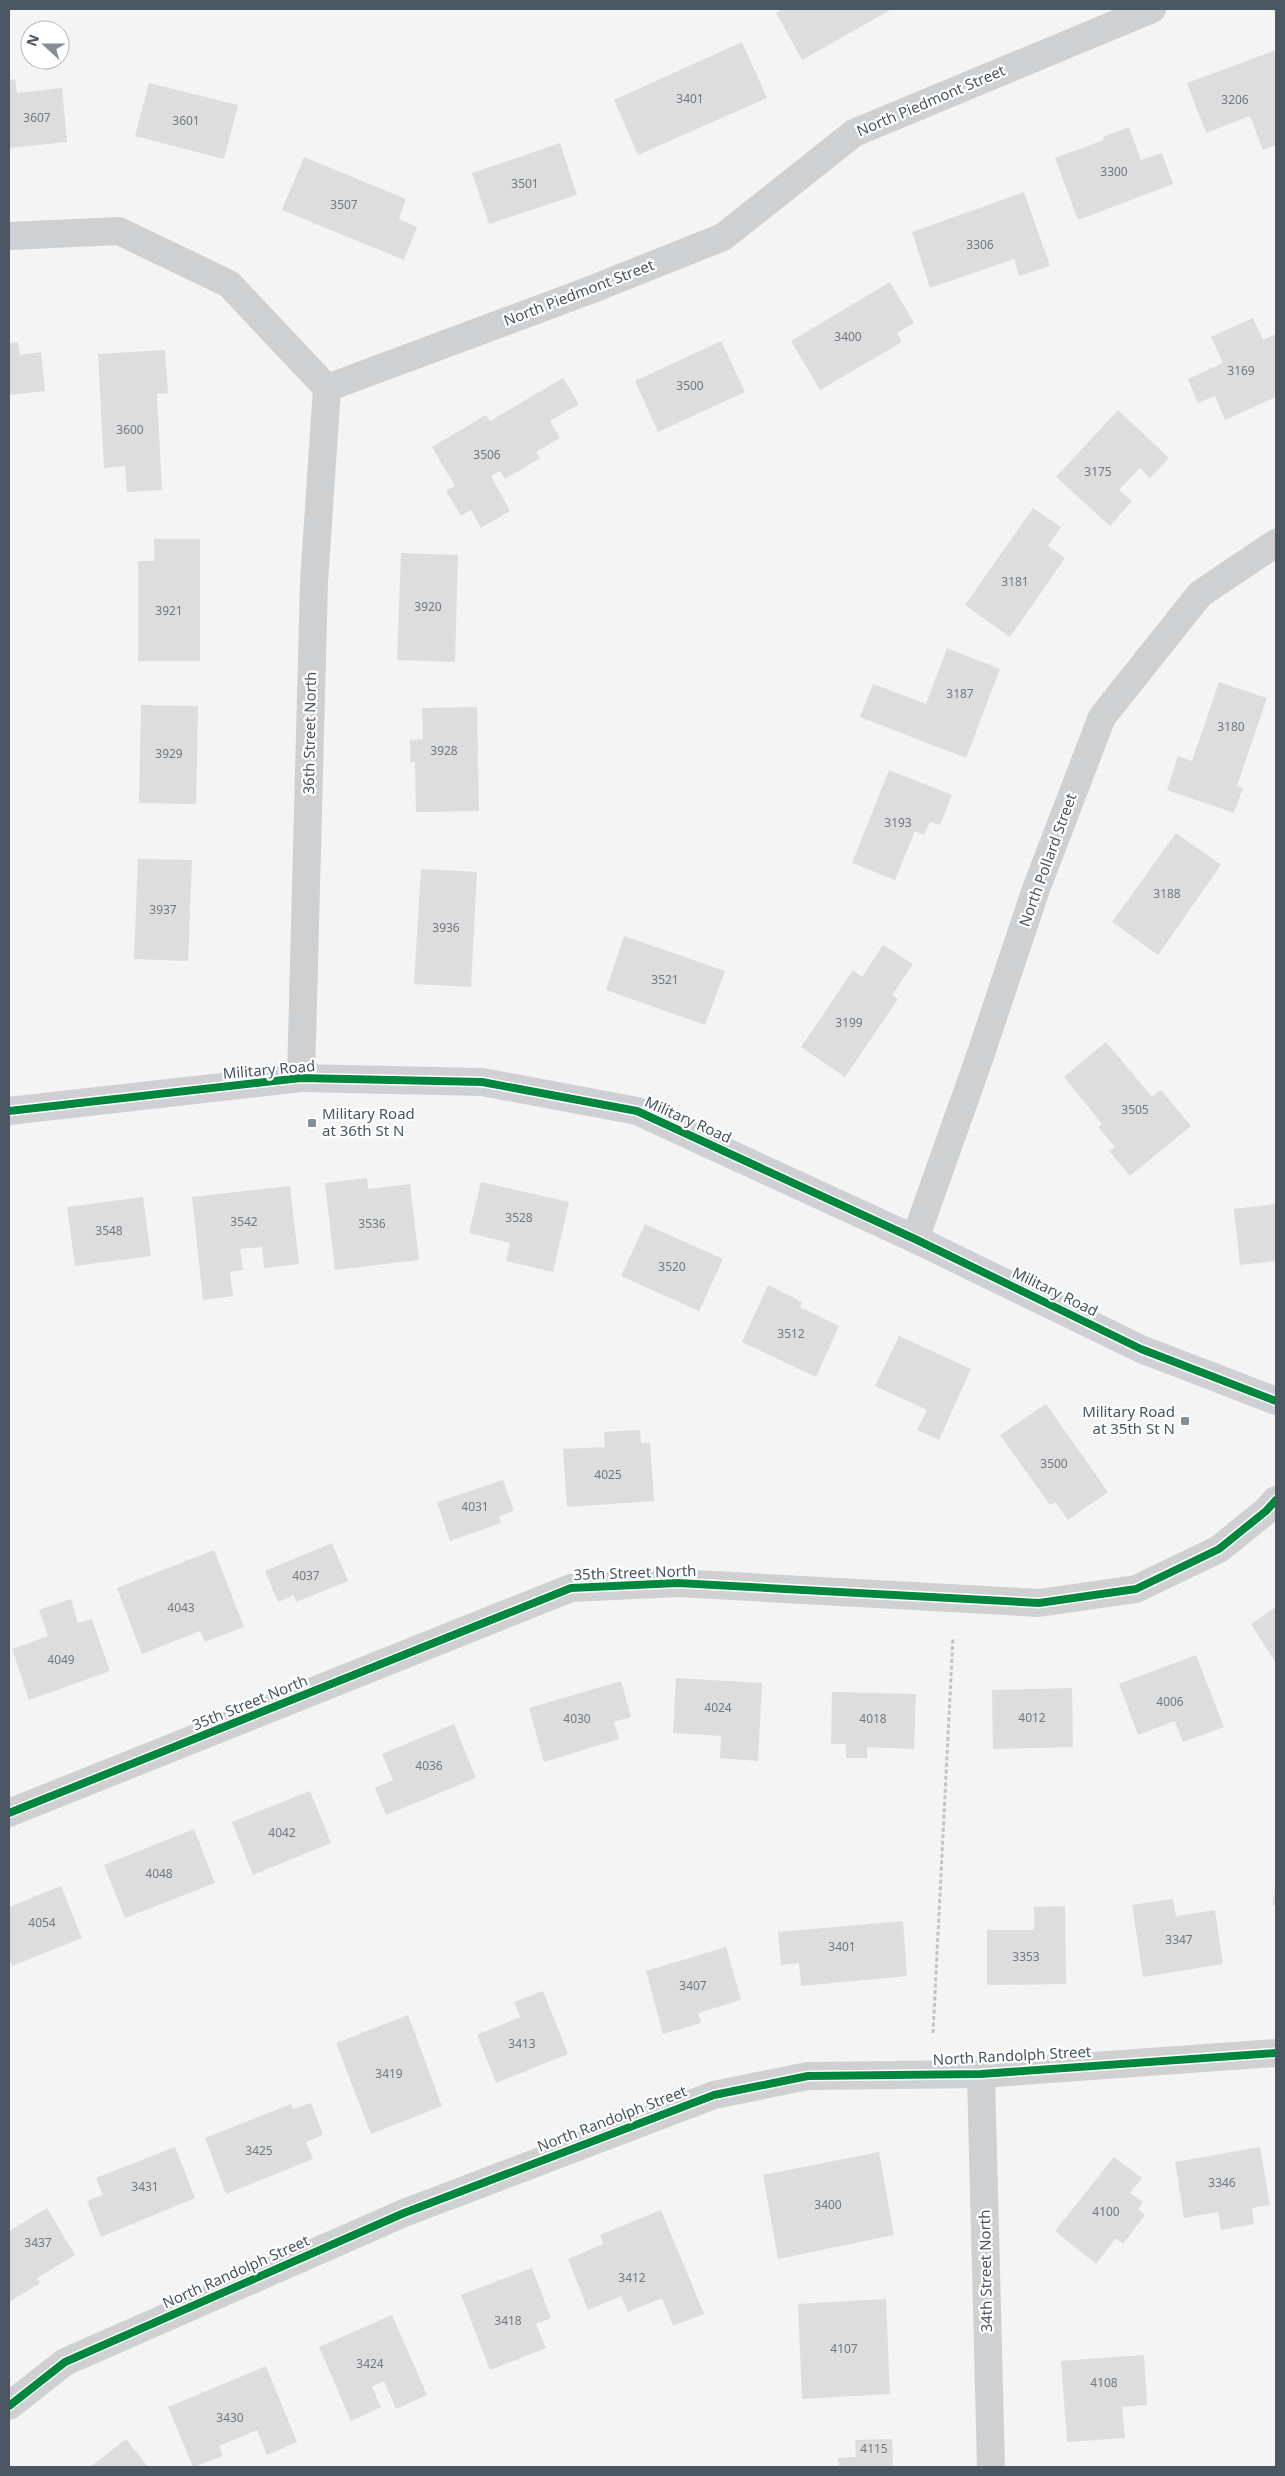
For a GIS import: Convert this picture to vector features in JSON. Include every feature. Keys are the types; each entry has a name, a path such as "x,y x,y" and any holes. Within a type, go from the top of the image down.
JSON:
{"main road":[{"name":"Military Road","path":"9,1111 301,1078 482,1082 637,1112 915,1240 1141,1349 1276,1401"}],"street":[{"name":"North Piedmont Street","path":"327,388 585,292 722,237 854,133 1152,9"},
{"path":"9,236 119,231 229,284 327,388"},
{"name":"36th Street North","path":"301,1078 314,582 327,388"},
{"name":"North Pollard Street","path":"915,1240 979,1059 1036,889 1102,717 1200,594 1276,543"},
{"name":"35th Street North","path":"9,1813 571,1588 678,1583 1039,1603 1136,1589 1219,1548 1266,1512 1276,1500"},
{"name":"North Randolph Street","path":"9,2406 65,2362 404,2214 714,2094 808,2076 981,2074 1276,2053"},
{"name":"34th Street North","path":"981,2074 991,2467"}],"path":[{"path":"933,2033 953,1637"}],"building":[{"path":"783,9 892,9 802,60 776,13"},
{"path":"742,42 767,98 638,155 614,100"},
{"path":"1276,50 1276,145 1263,150 1250,116 1206,133 1187,83"},
{"path":"15,79 17,93 62,88 67,142 9,148 9,80"},
{"path":"149,83 238,105 224,159 135,136"},
{"path":"1129,127 1141,160 1162,153 1173,184 1078,220 1055,158 1104,140 1103,137"},
{"path":"560,143 577,195 489,224 472,173"},
{"path":"304,157 406,199 399,219 417,227 404,260 282,210"},
{"path":"1024,192 1050,266 1019,276 1014,259 930,288 912,232"},
{"path":"890,282 914,323 897,333 902,342 820,390 791,341"},
{"path":"1253,318 1263,340 1276,334 1276,397 1225,420 1215,396 1198,403 1188,379 1223,363 1211,337"},
{"path":"721,341 745,392 658,432 635,381"},
{"path":"18,342 20,355 41,352 45,391 9,395 9,343"},
{"path":"165,350 168,393 157,394 162,490 127,492 125,466 104,468 98,354"},
{"path":"563,378 579,404 550,421 560,438 536,452 540,458 505,479 500,471 491,476 510,511 481,528 471,510 461,516 446,491 455,486 432,447 486,415 490,421"},
{"path":"1118,410 1169,458 1150,478 1140,468 1119,490 1132,501 1110,526 1056,477"},
{"path":"1033,508 1061,527 1048,546 1065,558 1010,637 965,605"},
{"path":"154,539 200,539 200,661 138,661 138,561 154,561"},
{"path":"401,553 458,555 455,662 397,660"},
{"path":"947,648 1000,669 966,758 860,717 873,684 926,704"},
{"path":"1219,682 1267,698 1237,786 1243,788 1234,813 1167,790 1178,756 1192,761"},
{"path":"141,705 198,706 196,804 139,803"},
{"path":"477,707 479,811 416,812 415,762 410,762 410,740 423,739 422,708"},
{"path":"889,770 952,795 940,825 930,822 924,835 915,831 895,880 852,863"},
{"path":"1176,833 1221,865 1158,955 1112,922"},
{"path":"138,859 192,860 188,961 134,959"},
{"path":"421,869 477,872 471,987 414,984"},
{"path":"624,936 725,971 705,1025 606,990"},
{"path":"883,945 913,964 892,995 898,999 845,1077 801,1047 853,970 862,977"},
{"path":"1106,1042 1152,1097 1161,1090 1191,1126 1130,1176 1109,1151 1115,1147 1098,1127 1102,1124 1064,1077"},
{"path":"367,1178 368,1189 410,1184 419,1260 335,1270 325,1183"},
{"path":"481,1182 569,1202 553,1272 506,1261 510,1243 469,1233"},
{"path":"290,1186 299,1264 264,1268 262,1247 240,1249 243,1270 230,1272 233,1296 203,1300 192,1197"},
{"path":"143,1197 151,1256 75,1266 67,1207"},
{"path":"1276,1204 1276,1261 1240,1265 1234,1209"},
{"path":"645,1224 723,1259 699,1311 621,1276"},
{"path":"768,1285 802,1302 800,1307 839,1326 816,1377 742,1342"},
{"path":"899,1336 971,1369 939,1440 917,1430 927,1410 875,1386"},
{"path":"1046,1404 1108,1492 1068,1520 1055,1502 1050,1505 1000,1435"},
{"path":"640,1430 641,1443 650,1443 654,1501 567,1507 563,1449 605,1447 604,1432"},
{"path":"503,1480 514,1511 499,1516 501,1523 450,1541 437,1502"},
{"path":"332,1543 348,1581 296,1602 294,1595 278,1602 265,1571"},
{"path":"214,1550 244,1627 205,1642 200,1631 142,1654 117,1588"},
{"path":"71,1599 78,1623 92,1619 110,1671 29,1700 12,1649 48,1636 39,1610"},
{"path":"1276,1607 1276,1663 1251,1624"},
{"path":"1196,1655 1224,1727 1183,1742 1175,1721 1138,1735 1119,1684"},
{"path":"676,1678 762,1683 758,1761 720,1758 721,1736 673,1733"},
{"path":"621,1681 631,1717 614,1722 619,1739 544,1762 529,1708"},
{"path":"1072,1688 1073,1747 993,1749 992,1690"},
{"path":"832,1692 916,1694 914,1749 867,1747 867,1758 846,1758 846,1744 831,1744"},
{"path":"454,1724 476,1778 386,1815 375,1788 393,1780 382,1754"},
{"path":"310,1791 331,1843 253,1875 232,1822"},
{"path":"194,1829 215,1883 125,1918 104,1865"},
{"path":"1275,1885 1276,1905 1273,1905"},
{"path":"61,1886 82,1938 12,1966 9,1959 9,1907"},
{"path":"1173,1899 1176,1916 1215,1910 1223,1964 1143,1977 1132,1905"},
{"path":"1065,1906 1066,1984 987,1985 987,1930 1034,1930 1034,1907"},
{"path":"903,1921 907,1976 801,1986 799,1963 781,1965 778,1932"},
{"path":"726,1947 741,2000 698,2013 701,2023 663,2034 646,1971"},
{"path":"543,1991 568,2054 496,2083 477,2035 520,2017 514,2002"},
{"path":"408,2015 442,2106 371,2134 336,2043"},
{"path":"311,2103 323,2135 306,2142 313,2159 226,2194 205,2138 291,2104 293,2109"},
{"path":"175,2147 195,2198 101,2237 87,2201 103,2195 96,2178"},
{"path":"1260,2147 1270,2205 1252,2208 1254,2224 1221,2230 1218,2212 1184,2218 1175,2162"},
{"path":"879,2152 894,2235 778,2259 763,2175"},
{"path":"1114,2157 1142,2178 1130,2193 1143,2202 1138,2209 1145,2215 1123,2244 1116,2238 1096,2264 1055,2231"},
{"path":"47,2208 75,2255 37,2278 40,2283 9,2302 9,2231"},
{"path":"661,2210 704,2314 673,2326 662,2298 628,2312 621,2296 588,2310 568,2259 603,2244 600,2235"},
{"path":"532,2268 551,2318 536,2324 546,2348 490,2370 461,2295"},
{"path":"886,2299 890,2394 802,2399 798,2304"},
{"path":"392,2315 427,2395 396,2409 384,2381 372,2387 381,2407 351,2421 319,2347"},
{"path":"1144,2355 1147,2405 1122,2407 1125,2438 1067,2442 1061,2361"},
{"path":"266,2366 297,2442 267,2455 257,2430 219,2446 223,2456 193,2467 168,2407"},
{"path":"126,2439 148,2467 90,2467"},
{"path":"892,2439 893,2467 839,2467 838,2458 856,2457 855,2440"}],"cycle path":[{"path":"9,1111 301,1078 482,1082 637,1111 915,1239 1141,1349 1276,1401"},
{"path":"9,1813 571,1588 678,1583 1039,1603 1136,1589 1219,1549 1266,1511 1276,1500"},
{"path":"9,2406 65,2362 404,2213 714,2095 808,2076 981,2074 1276,2053"}],"place":[{"name":"Military Road at 36th St N","path":"312,1123"},
{"name":"Military Road at 35th St N","path":"1185,1421"}]}
